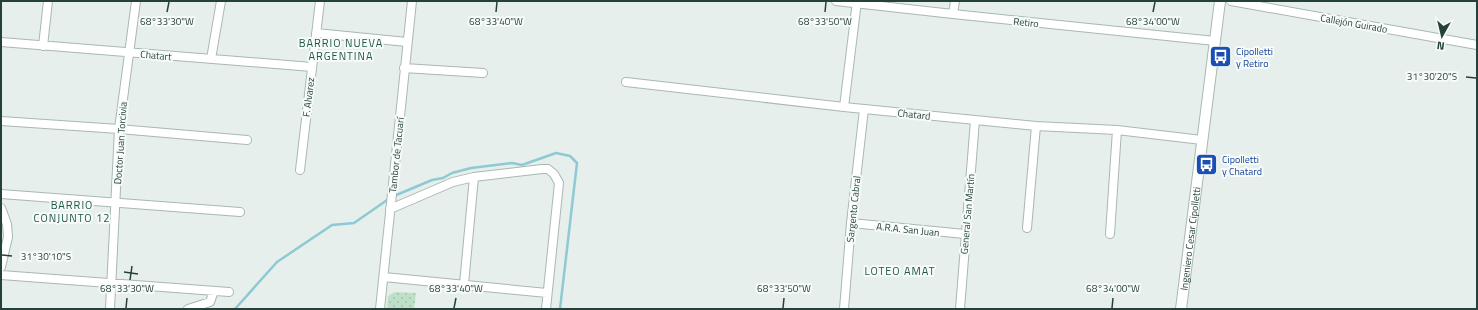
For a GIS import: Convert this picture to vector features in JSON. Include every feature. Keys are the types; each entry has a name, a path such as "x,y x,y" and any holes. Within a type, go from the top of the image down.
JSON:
{"street":[{"path":"42,46 48,1"},
{"name":"Doctor Juan Torcivia","path":"110,309 119,129 136,1"},
{"path":"211,59 221,1"},
{"name":"F. Alvarez","path":"300,170 320,1"},
{"name":"Tambor de Tacuarí","path":"380,309 412,1"},
{"name":"Retiro","path":"836,1 857,2 953,14 1215,41"},
{"path":"953,14 955,1"},
{"name":"Ingeniero Cesar Cipolletti","path":"1181,309 1220,1"},
{"name":"Callejón Guirado","path":"1231,1 1477,45"},
{"path":"844,107 857,2"},
{"path":"316,33 407,42"},
{"name":"Chatart","path":"1,42 312,67"},
{"path":"404,68 483,73"},
{"name":"Chatard","path":"626,82 844,107 1036,126 1117,130 1202,140"},
{"name":"Sargento Cabral","path":"844,309 851,223 864,109"},
{"name":"General San Martín","path":"960,309 975,120"},
{"path":"1,121 247,140"},
{"path":"1027,228 1036,126"},
{"path":"1110,234 1117,130"},
{"path":"391,206 453,182 474,177 542,169 548,170 554,174 559,183 546,309"},
{"path":"464,284 474,177"},
{"path":"1,194 240,212"},
{"path":"1,208 7,224 1,267"},
{"name":"A.R.A. San Juan","path":"851,223 965,234"},
{"path":"1,275 229,292"},
{"path":"384,277 547,293"},
{"path":"188,309 210,302 214,291"}],"green space":[{"path":"395,292 416,293 414,309 387,309 388,296"}],"waterway":[{"path":"394,196 432,180 443,178 452,173 471,168 512,163 522,165 556,153 570,156 577,163 560,309"},
{"path":"235,309 277,262 332,225 354,223 390,198"}],"place":[{"name":"Cipolletti y Retiro","path":"1220,57"},
{"name":"Cipolletti y Chatard","path":"1206,165"}],"district":[{"name":"BARRIO NUEVA ARGENTINA","path":"341,49"},
{"name":"BARRIO CONJUNTO 12","path":"72,211"},
{"name":"LOTEO AMAT","path":"900,271"}]}
